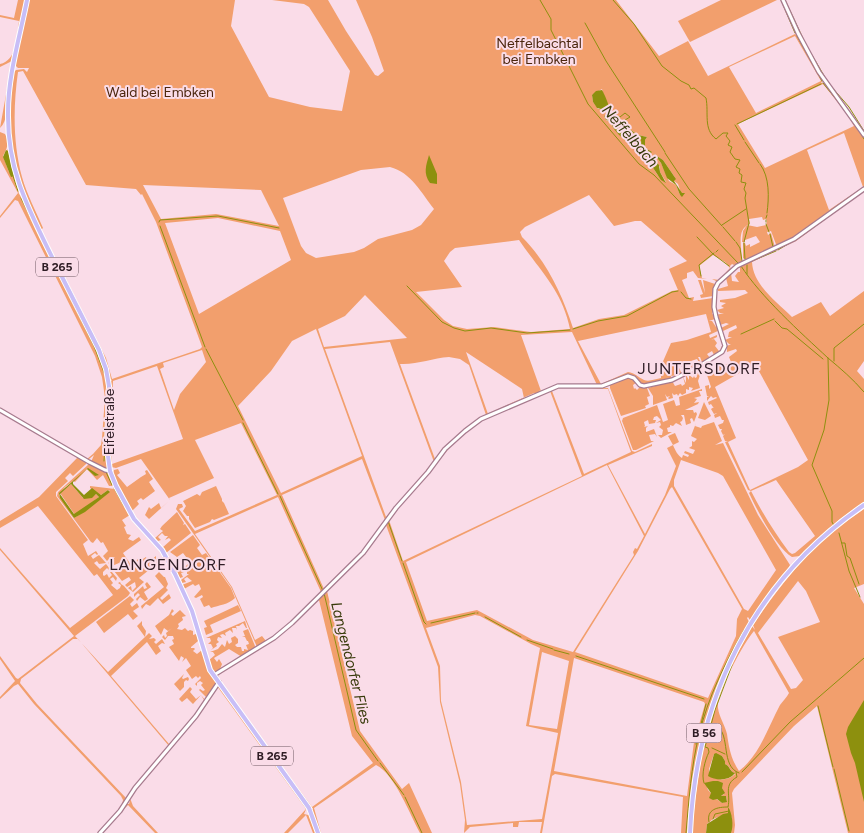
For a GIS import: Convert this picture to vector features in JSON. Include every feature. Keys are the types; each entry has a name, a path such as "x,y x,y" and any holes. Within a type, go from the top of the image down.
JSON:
{"main road":[{"name":"Eifelstraße","path":"27,0 9,92 8,132 13,165 24,200 99,350 106,369 110,392 107,448 110,471 115,484 126,506 162,550 175,574 188,602 207,664 214,676"},
{"name":"B 56","path":"690,833 696,772 707,722 724,674 751,623 785,575 820,540 864,505"},
{"name":"B 265","path":"214,676 309,808 318,833"}],"street":[{"path":"783,0 803,43 823,79 864,135"},
{"path":"214,676 274,638 292,623 363,553 400,503 446,449 469,427 486,416 556,387 596,387 630,376 640,385 647,386 674,379 698,367 722,352 725,346 715,315 716,286 735,268 794,239 864,189"},
{"path":"0,410 89,462 110,471"},
{"path":"100,833 196,716 219,682"}],"green space":[{"path":"18,0 26,0 11,71 6,117 0,128 12,61 0,67 0,64 6,62 13,53 17,40 19,21 0,17 0,15 14,18"},
{"name":"Wald bei Embken","path":"28,0 235,0 231,26 269,97 310,107 342,111 350,71 309,7 304,4 272,0 328,0 346,31 375,75 378,76 384,71 356,0 616,0 659,56 688,41 708,76 795,34 798,36 823,80 821,83 825,83 864,137 864,188 797,237 777,247 771,231 767,232 768,235 771,233 775,247 746,260 743,258 743,243 746,246 750,244 750,247 760,242 756,236 742,242 743,231 746,226 742,231 741,236 741,263 732,264 730,266 731,270 718,282 712,279 719,280 730,268 725,262 713,255 699,266 702,278 707,279 698,278 693,271 687,273 687,278 682,280 689,298 694,297 693,301 713,298 712,314 715,319 709,321 712,321 716,327 717,324 720,330 709,335 710,338 717,335 717,337 711,340 714,339 717,343 715,346 719,351 714,355 712,351 707,354 710,358 702,362 700,357 698,357 700,364 697,359 691,361 694,368 688,371 679,362 678,365 682,375 679,372 678,375 671,376 672,379 642,385 635,377 630,375 603,385 597,385 572,332 521,335 541,391 562,385 541,392 540,390 539,393 534,393 524,398 522,389 466,352 488,414 486,415 469,365 460,359 449,357 400,364 435,459 465,428 483,417 466,429 434,461 390,342 325,349 386,517 412,487 385,520 362,459 282,495 324,589 360,554 383,523 366,549 282,632 257,647 231,587 176,509 178,504 182,504 183,507 179,509 195,531 277,495 241,423 195,440 214,478 169,498 170,500 141,459 116,468 111,467 108,443 110,382 112,380 110,379 106,365 35,220 19,183 11,146 9,111 14,72 24,69 27,72 29,68 18,68 15,65","holes":["795,36 821,81 756,113 729,67","23,71 86,185 136,189 142,194 156,222 201,344 202,347 200,349 112,379 106,358 41,230 43,228 22,177 15,139 15,99 18,72","823,84 854,126 765,168 738,124","602,89 607,109 598,109 593,102 592,95","604,117 613,121 620,121 627,141 612,126 610,121 607,121","628,128 638,135 647,137 645,148 649,154 642,157 641,140","844,133 863,187 829,210 807,150","654,154 663,160 676,179 668,176 678,184 682,196 676,185 669,181 661,163","648,160 655,160 660,167 660,172 666,182 660,178","390,167 410,179 434,209 421,225 412,230 378,239 354,252 316,258 306,253 301,246 283,198 361,170","143,185 261,190 279,226 216,214 161,219","589,195 614,226 641,221 687,261 669,269 678,290 672,291 624,315 599,319 573,328 553,279 520,232 525,227","762,217 763,220 766,219 766,225 757,227 748,225 750,224 749,219","218,218 280,231 291,260 199,314 165,223","519,240 556,292 562,303 570,329 531,332 494,327 467,329 453,326 444,320 416,292 462,287 444,261 455,248","365,295 407,338 324,347 318,329 345,316","706,314 711,332 671,343 661,366 661,378 646,381 628,372 601,384 578,341","316,329 362,456 281,493 238,406 271,371 292,341","202,350 206,362 180,394 174,410 160,369 164,367 163,363","157,366 183,439 112,464 110,440 113,381","278,497 321,592 284,629 266,641 262,636 255,640 232,587 195,534"]},
{"path":"721,0 777,0 690,42 678,21"},
{"path":"0,132 5,134 8,143 3,156 9,172 14,176 8,149 19,194 104,366 107,382 108,468 106,469 91,462 94,455 87,459 101,445 102,438 105,398 102,377 95,356 18,201 15,200 0,218 18,193 0,160"},
{"path":"864,190 796,241 752,262 753,270 761,286 792,317 821,302 830,316 864,291 864,361 857,371 864,379 864,502 839,520 800,556 792,557 780,546 762,519 749,493 751,491 748,490 725,442 728,441 725,441 723,436 725,434 723,435 722,429 718,425 723,423 724,420 720,416 715,418 714,415 717,413 714,414 711,409 714,407 711,404 709,405 708,402 717,398 711,396 707,401 709,396 707,396 705,386 709,385 709,389 711,387 706,372 710,371 711,375 711,371 719,369 718,366 720,365 721,367 731,362 729,357 737,351 736,349 727,352 727,346 731,344 725,340 732,337 728,337 729,332 737,328 736,325 723,331 721,328 729,324 720,325 716,315 724,313 720,313 717,310 724,308 721,306 726,303 720,302 720,300 735,298 748,293 745,290 718,291 718,289 728,286 726,278 731,273 732,281 739,282 735,276 740,272 740,266 793,241","holes":["755,364 808,460 798,467 750,490 728,442 736,438 715,387","776,480 815,536 792,554 764,515 751,491"]},
{"path":"698,280 701,280 705,293 703,280 715,284 713,296 701,298 700,295 703,294"},
{"path":"695,371 700,375 698,381 700,388 691,391 693,388 689,387 689,390 686,389 686,393 682,395 680,393 678,396 672,393 673,398 669,399 670,396 667,397 665,394 667,400 653,405 653,396 648,388 672,381 675,386 681,384 682,386 685,384 683,377 686,383 686,375 689,380 689,375 693,378 694,376 695,378 697,377"},
{"path":"630,376 637,382 633,385 634,389 637,390 641,386 647,388 650,396 647,397 649,404 645,406 646,408 621,416 610,384"},
{"path":"562,387 552,391 584,474 631,452 608,389 567,387 608,388 632,451 635,452 652,444 652,446 608,465 645,534 665,495 676,466 667,448 673,445 682,458 683,455 688,457 689,455 684,453 685,451 693,454 695,450 689,448 692,446 692,441 694,442 697,439 691,436 696,423 695,426 701,428 714,422 722,441 715,445 723,443 758,515 790,565 750,620 747,618 749,622 723,674 699,750 694,776 688,833 681,833 683,797 555,774 552,776 542,833 540,833 542,822 519,822 518,827 513,827 513,823 470,827 464,833 465,820 460,784 440,702 438,667 386,525 362,556 327,591 360,731 402,789 409,783 432,833 420,833 396,786 383,770 376,765 314,808 321,833 319,833 313,808 310,807 218,679 217,675 285,631 361,556 386,524 395,508 458,438 389,520 403,561 582,476 550,391 532,397","holes":["681,460 723,476 776,570 748,611 744,609 674,486 674,480","607,465 644,536 637,549 635,548 634,555 573,652 533,640 477,610 427,621 406,562","672,487 742,609 737,619 736,636 708,698 575,652 638,551","319,600 352,736 373,763 312,807 219,680 218,675 282,634","475,615 540,648 526,726 558,733 542,819 467,825 461,782 441,701 440,666 426,628","542,652 569,661 557,729 529,725","574,658 704,702 694,742 687,796 554,771"]},
{"path":"702,389 702,391 699,391 701,396 694,398 697,399 694,403 699,402 698,404 685,410 696,412 694,422 692,418 690,419 691,423 686,425 684,415 681,415 683,418 680,422 682,426 676,423 673,426 670,425 667,428 668,432 672,432 661,438 658,435 662,435 663,430 659,427 661,425 660,422 656,423 661,420 657,416 654,417 655,423 649,424 648,420 644,422 644,427 648,426 646,432 654,429 657,437 655,434 649,435 651,441 654,441 633,450 622,421 623,418 657,405 663,422 668,420 663,404 674,400 676,406 680,405 679,397"},
{"path":"531,397 487,417 458,438 474,424 497,411"},
{"path":"704,402 711,416 705,420 698,418"},
{"path":"675,433 679,442 673,445 668,436"},
{"path":"78,457 86,462 73,476 70,473 65,478 68,481 56,492 56,496 88,540 83,544 88,556 96,551 97,555 95,553 91,556 93,559 99,555 106,563 99,564 97,561 94,563 100,569 106,564 110,569 107,568 103,575 107,574 109,578 112,575 111,571 117,578 116,581 113,577 110,579 113,583 111,585 117,590 120,588 121,585 118,583 120,582 130,593 75,636 78,639 73,639 21,679 20,683 37,704 126,798 169,746 81,643 108,672 149,633 152,636 149,639 154,638 156,644 162,639 165,644 162,643 158,646 161,651 156,655 147,642 111,676 169,744 194,716 127,798 125,799 122,807 99,833 122,805 123,800 121,796 34,704 18,684 0,699 15,681 0,659 0,656 18,679 74,636 0,548 70,628 113,595 97,574 94,576 38,506 0,528 0,521 39,497"},
{"path":"89,464 108,473 113,483 112,486 109,486 103,475 97,480 87,469 75,482 73,481 65,487 59,495 74,518 110,491 108,490 101,495 90,488 90,486 115,489 130,515 122,520 126,526 124,527 127,534 131,535 128,539 133,541 139,537 141,540 123,553 131,565 138,559 140,561 146,557 148,563 156,556 159,562 139,578 144,582 133,592 128,588 131,586 132,591 136,587 135,582 127,587 125,585 131,580 129,577 122,581 114,571 121,566 119,563 112,566 108,563 115,557 111,557 107,561 103,556 108,551 103,542 101,543 97,538 93,543 91,542 57,496 58,492"},
{"path":"118,469 120,473 117,475 127,487 146,474 145,471 147,470 153,479 149,482 155,491 143,500 141,498 137,501 139,504 131,512 113,474 114,470"},
{"path":"71,484 83,498 91,498 96,494 99,497 75,515 60,493"},
{"path":"216,486 229,514 214,520 212,519 210,522 195,528 189,516 183,511 186,506 183,501 197,494 200,496 202,492"},
{"path":"169,501 149,519 145,515 149,507 151,509 159,503 161,508"},
{"path":"864,509 864,584 854,588 864,604 864,833 848,833 817,706 794,726 734,789 732,793 734,833 731,833 732,819 728,807 729,813 713,819 707,824 706,833 692,833 698,777 709,726 717,701 727,677 738,652 752,626 755,630 753,625 797,567 827,536","holes":["798,581 806,591 820,622 778,637 803,680 796,688 791,689 758,633","754,631 789,693 780,705 753,757 739,771 732,758 726,731 718,708 721,692 726,680","714,754 722,756 725,764 735,774 726,779 719,779 709,775","722,783 724,794 721,796 726,796 727,801 722,803 711,795 707,787"]},
{"path":"177,512 184,523 183,525 185,524 191,533 166,553 162,548 171,540 169,538 165,540 168,536 162,533 158,537 161,540 158,541 155,538 163,531 160,529 162,526"},
{"path":"193,535 200,545 197,548 202,555 206,553 231,588 235,598 229,602 211,608 209,605 204,607 200,599 203,597 202,595 194,597 201,589 199,584 195,586 193,584 184,589 182,585 192,581 187,577 184,579 186,582 182,583 181,580 189,574 187,574 187,571 181,573 183,577 180,578 175,571 179,568 182,570 190,562 183,553 177,557 170,552"},
{"path":"159,572 165,577 168,584 166,588 168,590 160,598 162,600 169,594 171,598 163,604 158,598 150,606 146,604 142,609 141,606 164,587 155,576"},
{"path":"147,582 151,587 144,592 148,599 145,601 140,597 137,601 136,599 140,595 138,593 134,597 134,594 143,586 144,589 147,588 145,584"},
{"path":"130,596 134,600 130,604 132,607 137,603 139,607 133,611 138,616 133,620 128,614 104,633 96,622"},
{"path":"238,605 241,611 210,625 213,632 206,635 204,628 207,627 204,621"},
{"path":"172,609 174,611 171,614 173,616 180,610 186,616 182,617 183,620 178,624 177,629 182,630 185,628 188,631 193,631 193,635 196,634 196,631 198,641 191,648 195,649 193,651 197,654 202,650 207,667 216,681 207,698 199,690 205,690 201,685 203,683 200,681 197,683 197,686 195,684 201,678 200,676 192,679 186,670 191,666 186,658 182,662 184,658 181,656 179,661 169,647 174,644 173,636 168,636 165,640 162,637 164,635 165,638 167,636 166,633 172,628 168,631 164,628 161,635 155,626 169,615"},
{"path":"142,621 142,625 146,631 145,637 137,626"},
{"path":"245,621 247,628 243,623 236,626 237,630 232,628 233,633 230,630 225,633 226,636 220,635 222,638 218,637 217,640 219,642 216,644 217,646 211,650 213,648 211,644 208,644 211,641 210,638 206,638"},
{"path":"248,629 255,646 254,650 242,657 229,649 214,658 217,662 219,659 222,664 219,672 214,673 208,661 215,655 213,652 210,652 218,649 222,644 225,647 227,640 229,644 232,642 231,638 235,636 238,639 238,643 235,645 241,647 242,651 244,649 248,650 246,645 249,644 248,641 245,637 242,637 245,636 243,631"},
{"path":"184,674 183,679 188,677 189,679 184,682 184,687 180,691 174,684"},
{"path":"219,685 307,807 304,814 308,815 309,812 317,833 313,833 306,815 288,833 284,833 306,809 217,686"},
{"path":"190,687 192,689 190,692 196,699 201,695 193,704 187,698 182,702 179,699"},
{"path":"215,690 136,788 132,795 133,791"},
{"path":"130,799 133,806 158,833 155,833 128,805 118,815 126,804 129,804"}],"water":[{"path":"602,90 609,106 605,110 597,108 593,102 592,95 596,91"},
{"path":"606,115 612,121 619,121 623,130 634,136 629,141 620,136 610,121 606,120 604,116"},
{"path":"628,128 638,135 647,137 645,148 652,152 644,159 642,157 641,140"},
{"path":"6,150 8,151 14,176 11,177 3,157"},
{"path":"654,154 663,160 676,179 674,181 682,193 685,193 682,197 676,185 667,178 661,163"},
{"path":"429,155 437,174 437,184 430,183 426,176"},
{"path":"651,156 659,165 660,172 666,183 661,180 648,160"},
{"path":"88,468 99,475 95,476 87,469 73,484 84,495 92,488 101,495 108,490 110,492 85,512 74,518 60,498 59,493","holes":["71,484 84,499 92,498 96,494 99,497 74,514 60,494"]},
{"path":"864,700 864,802 846,734 848,727"},
{"path":"714,754 722,756 725,764 735,773 729,778 715,779 708,776"},
{"path":"713,781 723,783 722,788 725,793 721,796 726,796 727,802 722,803 717,799 709,798 711,793 704,783"},
{"path":"728,807 732,819 731,833 706,833 707,824 728,813"}],"waterway":[{"name":"Neffelbach","path":"540,0 551,19 551,30 588,104 639,164 654,175 738,263"},
{"path":"613,0 634,24 662,66 689,85 691,89 694,88 706,98 708,126 712,135 716,139 723,133 728,133 726,136 730,141 728,145 732,147 730,152 735,159 740,160 736,167 740,169 739,173 742,175 741,182 746,183 744,189 749,223 744,242"},
{"path":"781,0 795,33"},
{"path":"785,0 807,47"},
{"path":"585,23 606,61 665,152"},
{"path":"797,36 822,81"},
{"path":"809,50 826,79"},
{"path":"823,83 840,104"},
{"path":"737,124 821,84"},
{"path":"830,85 849,107 864,131"},
{"path":"606,112 620,117 625,113 630,117 624,123 627,128"},
{"path":"735,125 744,140"},
{"path":"859,130 864,139"},
{"path":"745,142 759,163"},
{"path":"665,153 689,189 722,226"},
{"path":"760,164 767,181 767,213"},
{"path":"13,176 18,191"},
{"path":"21,198 56,269"},
{"path":"722,225 746,209"},
{"path":"159,222 160,220 218,216 279,228"},
{"path":"766,224 769,232"},
{"path":"160,226 205,347"},
{"path":"723,227 735,241"},
{"path":"808,231 813,227"},
{"path":"778,250 806,233"},
{"path":"770,234 773,247"},
{"path":"697,237 713,254 729,266"},
{"path":"736,242 740,248 742,261"},
{"path":"744,243 745,259"},
{"path":"752,261 776,251"},
{"path":"701,276 699,265 714,253"},
{"name":"Neffelbach","path":"747,265 747,274"},
{"name":"Neffelbach","path":"741,266 749,278 781,314 864,392"},
{"path":"59,275 94,346 105,375"},
{"path":"407,286 442,322 465,331 491,328 527,333 570,330"},
{"path":"573,329 598,321 627,316 672,292 678,291"},
{"path":"681,292 686,298 691,299"},
{"path":"741,334 774,319"},
{"path":"775,321 823,359"},
{"path":"834,361 834,348 864,324"},
{"path":"206,349 243,420"},
{"path":"828,358 829,400 824,430 812,465 832,511 832,522 836,529"},
{"path":"243,423 278,494"},
{"path":"105,442 106,432"},
{"path":"104,461 105,446"},
{"path":"106,472 112,485"},
{"path":"114,488 124,506"},
{"name":"Langendorfer Flies","path":"280,496 323,591"},
{"path":"388,521 402,561"},
{"path":"839,533 849,571 860,597"},
{"path":"842,543 845,543 847,556 850,558 859,584"},
{"path":"403,563 426,624"},
{"name":"Langendorfer Flies","path":"324,593 356,730 378,761"},
{"path":"431,623 475,613"},
{"path":"485,617 521,637"},
{"path":"686,833 692,771 703,721 718,681 744,630"},
{"path":"527,640 553,649"},
{"path":"554,650 569,654"},
{"path":"576,656 704,699"},
{"path":"742,772 790,722 864,658"},
{"path":"704,783 704,768 709,752 708,748 705,747 715,710 732,665"},
{"path":"696,744 706,704"},
{"path":"818,706 833,767"},
{"path":"717,726 724,736 730,764 739,773"},
{"path":"712,748 725,754"},
{"name":"Langendorfer Flies","path":"380,763 404,795"},
{"path":"834,769 849,831"},
{"path":"709,822 709,814 711,812 717,808 728,807 728,790 730,783 737,777 736,772"},
{"name":"Langendorfer Flies","path":"405,797 422,833"},
{"path":"713,819 715,814 729,811"}],"district":[{"name":"JUNTERSDORF","path":"699,368"},
{"name":"LANGENDORF","path":"168,564"}],"park label":[{"name":"Neffelbachtal bei Embken","path":"539,52"}]}
